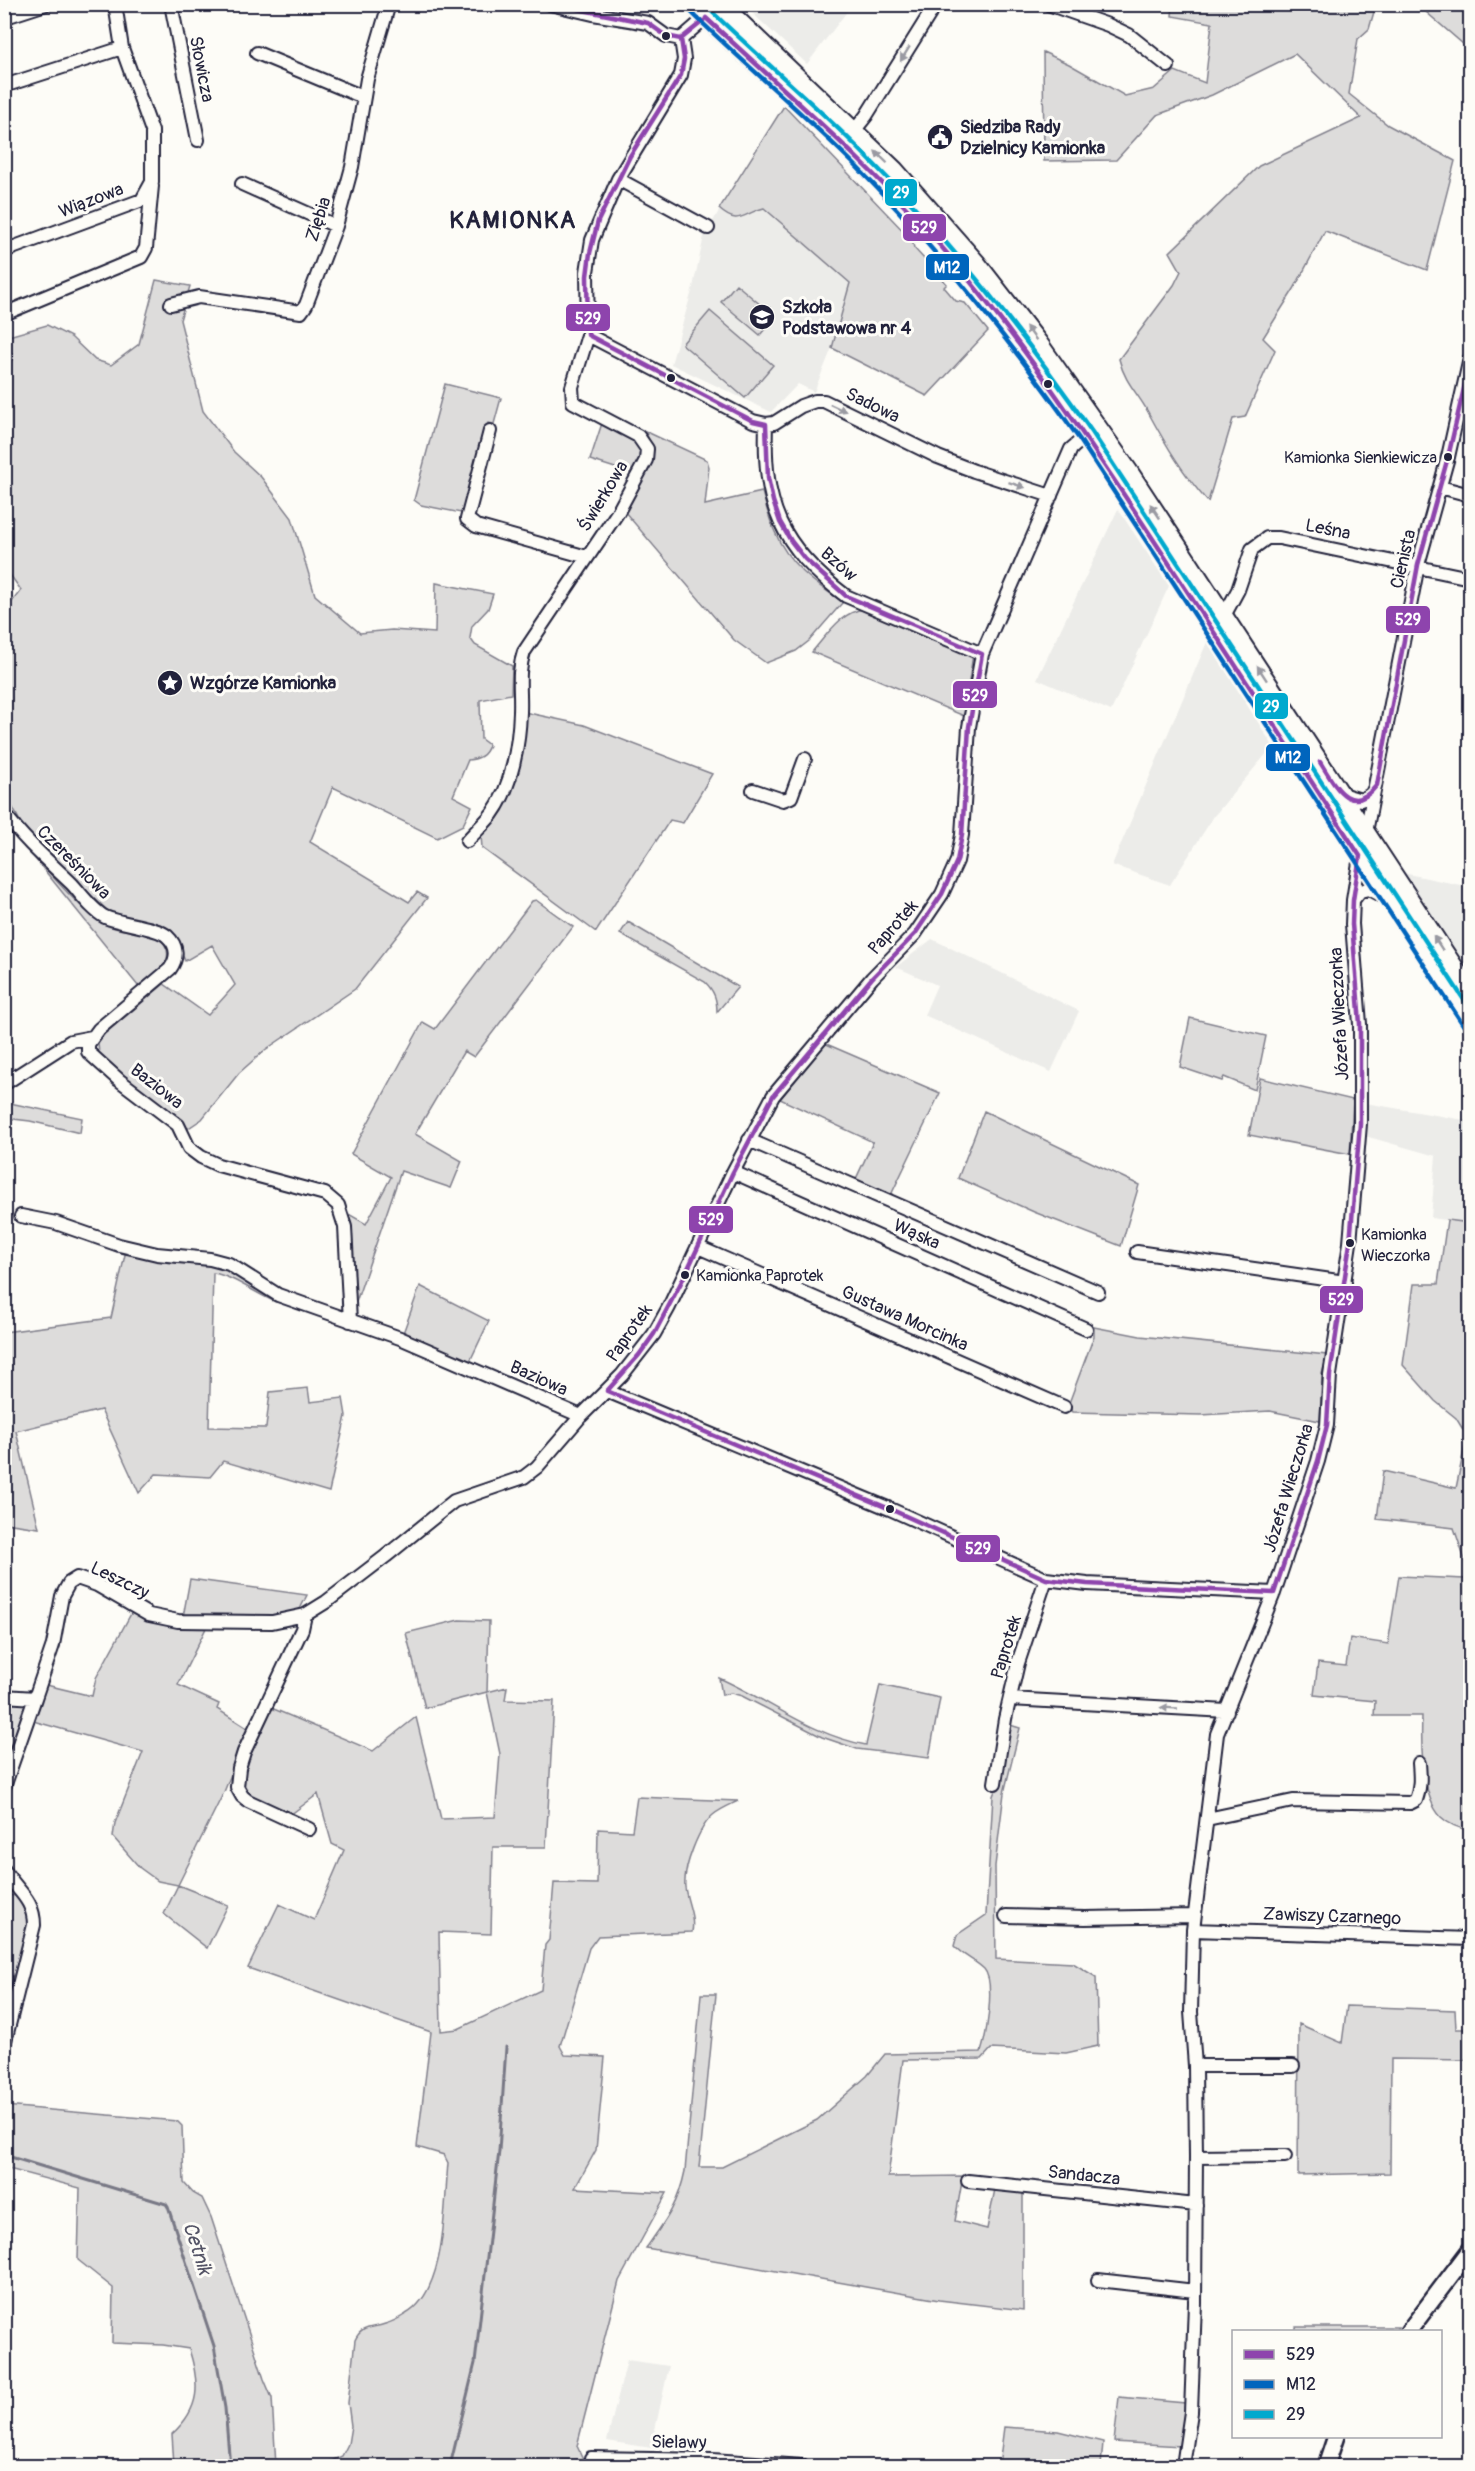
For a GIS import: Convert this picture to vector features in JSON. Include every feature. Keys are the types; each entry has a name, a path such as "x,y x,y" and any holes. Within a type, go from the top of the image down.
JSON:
{"main road":[{"path":"693,4 715,9 854,131 921,200 976,263 1026,326 1084,406 1470,992"},
{"path":"715,9 913,215 980,293 1049,383 1470,1022"}],"street":[{"path":"9,4 12,15 46,4"},
{"path":"4,314 141,257 146,249 152,182 152,131 122,48 115,4"},
{"name":"Słowicza","path":"171,4 198,140"},
{"name":"Ziębia","path":"171,304 199,297 301,312 306,305 336,226 352,167 363,97 389,4"},
{"path":"550,4 593,15 648,23 666,36 681,39 715,9"},
{"path":"854,131 866,116 936,4"},
{"path":"1048,4 1129,34 1168,66"},
{"name":"Świerkowa","path":"467,841 492,814 503,795 508,779 520,713 519,670 524,652 618,512 646,459 647,449 638,435 573,402 572,387 588,335 587,272 592,240 618,179 681,75 684,58 681,39"},
{"path":"4,86 122,48"},
{"path":"257,53 363,97"},
{"path":"618,179 708,228"},
{"name":"Wiązowa","path":"4,251 142,200 152,182"},
{"path":"242,184 336,226"},
{"path":"588,335 753,421 766,424"},
{"name":"Cienista","path":"1366,832 1377,785 1418,565 1468,384 1470,358"},
{"name":"Sadowa","path":"766,424 774,423 801,406 815,401 824,401 938,457 1051,496"},
{"name":"Bzów","path":"766,424 765,464 772,505 779,523 802,556 829,583 846,596 982,654"},
{"name":"Świerkowa","path":"490,431 467,519 476,526 587,557"},
{"name":"Paprotek","path":"537,1467 581,1416 639,1355 654,1334 773,1096 872,978 915,934 942,894 957,861 962,834 969,727 982,654 1071,449 1086,436"},
{"path":"1440,487 1470,495"},
{"name":"Leśna","path":"1224,616 1238,590 1252,549 1267,538 1279,538 1418,565 1470,578"},
{"path":"753,790 783,800 791,797 805,759"},
{"path":"1340,793 1360,800 1371,795 1377,785"},
{"name":"Czereśniowa","path":"4,813 23,838 103,916 129,926 162,933 174,945 176,961 92,1037"},
{"name":"Józefa Wieczorka","path":"1195,2066 1191,2012 1193,1930 1217,1734 1274,1593 1318,1461 1327,1425 1331,1365 1345,1282 1360,1124 1360,1024 1352,924 1353,900 1360,856"},
{"path":"1353,900 1360,891 1369,889 1377,891 1392,902"},
{"path":"4,1084 71,1041 92,1037"},
{"name":"Baziowa","path":"92,1037 88,1044 88,1052 119,1080 178,1125 189,1148 201,1157 218,1165 325,1194 338,1204 345,1227 350,1321"},
{"path":"749,1140 1098,1293"},
{"name":"Wąska","path":"733,1172 1086,1329"},
{"name":"Baziowa","path":"21,1216 56,1223 119,1245 157,1254 221,1261 239,1269 278,1295 420,1346 581,1416"},
{"name":"Gustawa Morcinka","path":"698,1247 1064,1407"},
{"path":"1137,1252 1345,1282"},
{"path":"607,1390 900,1513 1046,1579 1087,1584 1274,1593"},
{"name":"Leszczy","path":"35,1698 53,1645 62,1596 69,1583 77,1578 97,1585 149,1615 178,1621 272,1622 305,1615 326,1602 454,1501 524,1477 537,1467"},
{"name":"Paprotek","path":"1046,1579 1018,1663 1010,1699 1227,1711"},
{"path":"305,1615 302,1629 244,1752 237,1781 242,1796 248,1801 309,1829"},
{"path":"4,1696 35,1698 4,1787"},
{"path":"995,1783 1010,1699"},
{"path":"1207,1819 1293,1801 1410,1803 1416,1800 1419,1792 1419,1763"},
{"path":"4,1870 30,1902 34,1914 34,1925 4,2045"},
{"path":"1006,1916 1085,1918 1194,1916"},
{"name":"Zawiszy Czarnego","path":"1193,1930 1470,1939"},
{"path":"1183,2466 1191,2412 1195,2291 1195,2066 1293,2066"},
{"path":"1196,2157 1285,2156"},
{"name":"Sandacza","path":"968,2181 1196,2205"},
{"path":"1409,2330 1470,2250"},
{"path":"1098,2280 1195,2291"},
{"path":"1326,2466 1335,2438"},
{"name":"Sielawy","path":"591,2458 712,2460 802,2466"}],"shaded area":[{"path":"747,5 852,5 807,64 749,10"},
{"path":"1173,5 1376,5 1369,29 1358,39 1349,94 1388,125 1455,161 1427,270 1325,231 1294,289 1263,338 1275,350 1245,417 1233,419 1208,502 1168,448 1128,381 1119,359 1174,285 1181,271 1170,252 1259,166 1361,118 1295,54 1212,95 1157,115 1116,160 1044,161 1043,52 1125,96 1154,89 1175,71 1205,83 1212,23 1172,16"},
{"path":"1418,5 1470,5 1470,50"},
{"path":"784,106 912,240 914,248 947,284 944,287 956,301 965,303 988,331 927,396 832,348 850,283 764,208 736,218 719,209"},
{"name":"Szkoła Podstawowa nr 4","path":"736,183 850,283 832,348 814,392 798,384 771,412 671,364 693,287 704,236"},
{"path":"156,280 190,286 180,320 203,411 234,452 261,477 292,518 315,595 360,633 392,630 435,633 436,583 493,594 488,609 472,626 470,638 475,645 512,666 511,694 480,700 481,739 489,745 481,756 468,760 453,796 472,806 463,825 437,838 333,787 310,842 409,902 417,892 427,898 355,989 265,1050 239,1073 202,1119 187,1129 99,1054 98,1043 101,1037 164,984 208,1015 235,985 212,945 185,961 178,944 153,926 107,910 49,855 22,825 5,793 5,611 21,590 5,568 5,337 47,325 71,337 95,360 111,365 139,344"},
{"path":"736,284 775,317 760,335 721,302"},
{"path":"710,311 773,365 745,398 682,344"},
{"path":"445,384 501,398 494,424 488,423 461,513 421,505 414,500"},
{"path":"603,420 637,438 643,453 631,478 631,473 590,460"},
{"path":"645,431 707,460 709,467 705,505 762,492 773,527 787,554 803,572 843,602 809,641 796,651 766,663 734,640 624,511 652,453 652,446"},
{"path":"1118,509 1169,586 1111,711 1037,679"},
{"path":"865,609 973,654 964,716 812,652 842,619"},
{"path":"1207,642 1273,746 1214,816 1170,885 1112,865"},
{"path":"524,712 584,725 712,774 683,823 670,820 596,932 482,848 481,835 497,817"},
{"path":"24,845 75,900 96,919 113,928 147,934 161,940 165,945 167,958 160,969 138,986"},
{"path":"1403,873 1470,887 1470,1014"},
{"path":"536,900 573,927 474,1057 464,1051 415,1134 462,1161 451,1188 401,1171 354,1308 347,1213 366,1224 391,1177 351,1154 423,1022 435,1029 532,901"},
{"path":"628,922 738,987 717,1012 714,996 705,982 620,934"},
{"path":"932,939 1079,1011 1051,1072 924,1015 937,985 896,967"},
{"path":"1190,1018 1266,1036 1255,1090 1224,1077 1222,1081 1180,1067"},
{"path":"824,1043 940,1093 890,1197 855,1181 873,1142 780,1099"},
{"path":"1260,1078 1353,1100 1350,1154 1249,1135"},
{"path":"5,1102 82,1118 80,1133 30,1121 5,1118"},
{"path":"1365,1103 1470,1121 1470,1223 1431,1218 1436,1156 1365,1136"},
{"path":"984,1111 1139,1185 1121,1246 1034,1212 958,1178"},
{"path":"1447,1220 1470,1223 1470,1575 1454,1528 1377,1519 1383,1471 1456,1488 1467,1436 1456,1418 1435,1401 1403,1365 1414,1284 1438,1284"},
{"path":"126,1250 217,1263 277,1298 276,1302 213,1273 209,1427 266,1428 270,1392 308,1388 310,1402 343,1398 346,1416 329,1492 223,1461 210,1477 156,1474 139,1493 101,1410 16,1431 39,1528 5,1523 4,1332 111,1318"},
{"path":"420,1286 489,1321 470,1361 403,1333"},
{"path":"1094,1327 1140,1336 1327,1355 1322,1374 1320,1421 1270,1411 1201,1415 1072,1412 1069,1403 1094,1336"},
{"path":"1399,1576 1470,1578 1470,1831 1444,1820 1434,1808 1429,1796 1424,1769 1422,1716 1374,1716 1375,1701 1314,1695 1318,1663 1346,1666 1350,1638 1388,1644"},
{"path":"190,1579 307,1595 300,1609 276,1617 183,1617"},
{"path":"132,1612 159,1622 206,1628 178,1685 219,1704 217,1709 249,1729 224,1792 178,1885 158,1881 140,1868 113,1837 115,1823 143,1752 33,1721 46,1685 92,1696 96,1678"},
{"path":"459,1620 489,1621 487,1692 425,1708 406,1633"},
{"path":"719,1678 809,1725 846,1740 866,1745 880,1685 940,1698 929,1758 857,1749 822,1737 742,1696 731,1693 722,1695"},
{"path":"507,1687 505,1700 554,1701 546,1847 493,1847 491,1934 439,1932 441,2031 458,2029 541,1990 545,1945 549,1940 554,1883 597,1884 598,1829 632,1831 637,1797 738,1801 713,1815 702,1829 693,1848 685,1879 692,1932 598,1936 589,1948 560,2046 565,2055 605,2057 596,2150 575,2188 667,2193 619,2281 577,2446 583,2459 491,2466 321,2466 342,2456 348,2444 351,2426 348,2403 355,2340 358,2335 364,2330 406,2314 419,2303 429,2287 441,2246 448,2163 444,2155 417,2147 431,2032 248,1968 279,1904 314,1920 344,1850 332,1844 318,1794 290,1815 250,1798 243,1791 241,1777 269,1707 373,1751 416,1717 441,1819 495,1817 500,1754 487,1692"},
{"path":"4,1699 21,1701 26,1706 11,1756 5,1754"},
{"path":"1010,1725 1020,1728 1004,1793 995,1866 996,1959 1073,1963 1096,1977 1098,2046 1066,2053 991,2049 982,2059 903,2060 888,2177 963,2176 955,2221 987,2229 995,2189 1023,2192 1023,2310 939,2300 646,2248 675,2203 685,2171 701,1994 716,1994 699,2167 722,2167 817,2120 867,2076 885,2054 981,2052 989,2010 988,1976 984,1969 954,1946 957,1935 986,1915 993,1796 1001,1775"},
{"path":"178,1885 228,1905 207,1948 164,1914"},
{"path":"4,1895 19,1896 31,1916 5,2030"},
{"path":"1347,2006 1455,2010 1456,2029 1470,2029 1470,2060 1391,2059 1390,2173 1298,2175 1299,2024 1342,2043"},
{"path":"5,2106 177,2121 182,2126 184,2183 193,2193 202,2198 211,2217 272,2398 276,2466 174,2466 172,2434 188,2415 195,2395 195,2373 189,2349 163,2345 112,2343 113,2288 78,2260 80,2188 5,2168"},
{"path":"1296,2327 1398,2327 1396,2330 1296,2330"},
{"path":"627,2360 669,2366 651,2448 607,2441"},
{"path":"1119,2397 1185,2403 1181,2446 1114,2442"},
{"path":"1004,2427 1058,2431 1103,2442 1101,2466 999,2466"}],"waterway":[{"path":"450,2466 475,2363 499,2151 506,2047"},
{"name":"Cetnik","path":"4,2155 166,2204 214,2346 225,2408 230,2466"}],"transit line":[{"name":"529","path":"552,4 648,23 666,36 681,39 703,21"},
{"name":"29","path":"704,4 825,116 895,186 926,219 1012,323 1092,432 1470,1009"},
{"name":"M12","path":"688,9 835,145 886,197 945,264 1028,368 1080,440 1464,1026"},
{"name":"529","path":"681,39 684,59 681,75 630,156 598,221 587,276 588,335 753,421 766,424 768,478 773,501 780,522 805,559 846,596 982,654 969,727 962,835 957,861 942,894 915,934 872,978 773,1096 654,1334 607,1391 890,1509 1046,1579 1087,1584 1274,1593 1318,1461 1327,1425 1330,1375 1350,1243 1360,1124 1360,1024 1352,924 1353,900 1360,856 1093,449 1039,371 981,295 893,194 832,134 706,18"},
{"name":"529","path":"1320,762 1338,789 1351,799 1359,799 1377,785 1418,565 1448,457 1465,384 1470,385"}],"place":[{"name":"Siedziba Rady Dzielnicy Kamionka","path":"940,137"},
{"name":"Szkoła Podstawowa nr 4","path":"762,317"},
{"name":"Kamionka Sienkiewicza","path":"1448,457"},
{"name":"Wzgórze Kamionka","path":"170,683"},
{"name":"Kamionka Wieczorka","path":"1350,1243"},
{"name":"Kamionka Paprotek","path":"685,1275"}],"district":[{"name":"KAMIONKA","path":"513,220"}]}
